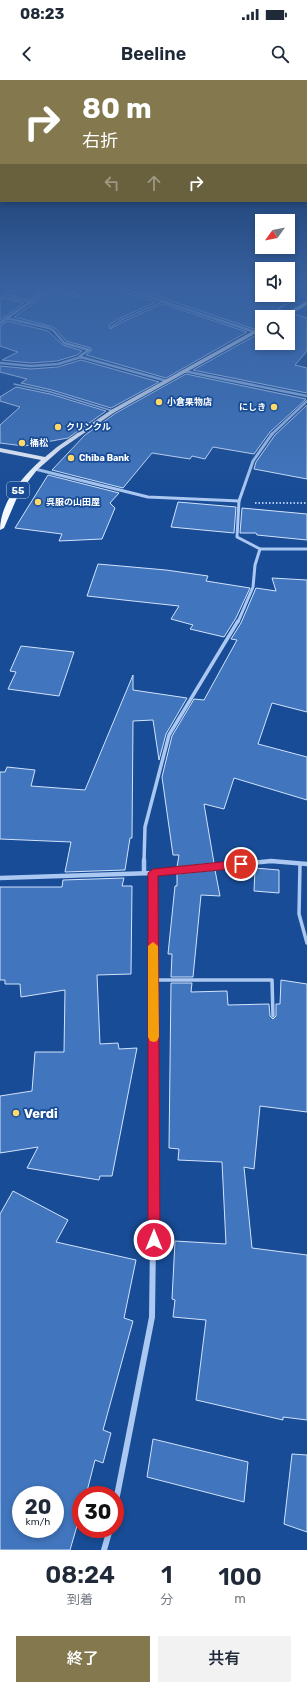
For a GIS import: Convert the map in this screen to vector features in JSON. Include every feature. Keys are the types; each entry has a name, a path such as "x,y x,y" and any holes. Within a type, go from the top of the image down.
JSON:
{"main road":[{"name":"55","path":"0,528 16,492 35,469 47,458 90,426 212,356"},
{"path":"0,450 47,458"}],"street":[{"path":"0,363 31,366 58,364 81,357 166,381"},
{"path":"184,371 307,396"},
{"path":"307,401 270,436 253,461 239,502 237,537 260,549 307,549"},
{"path":"35,469 148,497 239,502"},
{"path":"144,873 145,827 170,735 236,626 253,587 255,564 260,549"},
{"path":"0,878 153,873 270,861 307,864"},
{"path":"119,1486 152,1317 154,1253 153,873"},
{"path":"104,1550 107,1538"}],"lane":[{"path":"14,384 51,392 113,412"},
{"path":"300,864 298,898 302,930 307,943"},
{"path":"153,980 272,980 273,1016"}],"path":[{"path":"239,502 307,503"}],"building":[{"path":"11,356 75,356 57,361 31,363 2,360"},
{"path":"88,356 205,356 166,378"},
{"path":"219,356 303,356 295,365 307,368 307,393 193,370"},
{"path":"81,360 159,382 111,408 52,390 21,383 27,379 0,372 0,366 31,369 58,367"},
{"path":"186,374 306,399 270,432 254,454 213,447 205,459 192,456 190,459 152,453 123,488 52,470 85,435 116,413"},
{"path":"16,387 50,394 106,411 68,438 24,446 0,443 0,425 20,407 0,401 0,397"},
{"path":"307,405 307,479 254,469 256,462 275,435"},
{"path":"48,475 119,493 110,503 115,508 102,539 59,541 62,534 15,528"},
{"path":"178,502 236,507 234,533 171,527"},
{"path":"242,508 307,514 307,540 257,535 256,533 240,533"},
{"path":"98,564 166,570 208,576 206,581 250,588 236,618 224,637 190,629 193,625 171,619 179,606 87,596"},
{"path":"272,578 307,580 307,712 272,703 258,744 307,757 307,800 234,778 224,809 204,804 214,863 177,867 179,855 173,855 162,777 172,736 194,699 204,700 237,640 231,639 241,623 256,588 276,591"},
{"path":"21,646 74,652 59,696 8,689 16,672 10,671"},
{"path":"133,675 133,690 187,698 166,734 159,760 153,720 133,721 132,838 130,838 125,870 65,872 71,842 0,839 0,772 5,772 7,767 35,770 31,786 85,790"},
{"path":"255,868 279,870 279,893 254,891"},
{"path":"215,870 220,896 201,895 193,977 171,977 172,954 168,954 175,886 177,886 177,874"},
{"path":"124,878 122,886 132,886 131,974 97,975 100,1044 118,1043 119,1049 137,1048 112,1176 100,1176 99,1180 27,1168 38,1147 0,1153 0,1096 32,1091 35,1052 64,1052 65,990 21,997 20,984 5,984 5,980 0,980 0,887 62,887 63,880"},
{"path":"281,980 307,984 307,1112 260,1106 254,1169 244,1167 252,1248 307,1255 307,1420 283,1417 283,1420 196,1400 206,1320 173,1317 175,1300 172,1299 175,1241 226,1244 222,1162 178,1160 179,1149 169,1148 171,983 192,983 191,992 227,991 228,1005 269,1004 270,1016 273,1019 276,1016 276,1004 280,1004"},
{"path":"13,1191 68,1220 56,1242 136,1260 124,1318 133,1321 103,1430 111,1433 103,1463 95,1460 88,1486 72,1486 72,1538 73,1538 70,1550 0,1550 0,1214"},
{"path":"153,1439 248,1462 244,1502 147,1477"},
{"path":"292,1454 307,1455 307,1532 284,1524"}],"slow traffic":[{"path":"153,946 154,1037"}],"place":[{"name":"小倉果物店","path":"159,402"},
{"name":"にしき","path":"274,407"},
{"name":"クリンクル","path":"58,427"},
{"name":"桶松","path":"22,443"},
{"name":"Chiba Bank","path":"71,458"},
{"name":"呉服の山田屋","path":"38,502"},
{"name":"Verdi","path":"16,1113"}],"route":[{"path":"154,1240 153,873 241,864"}]}
